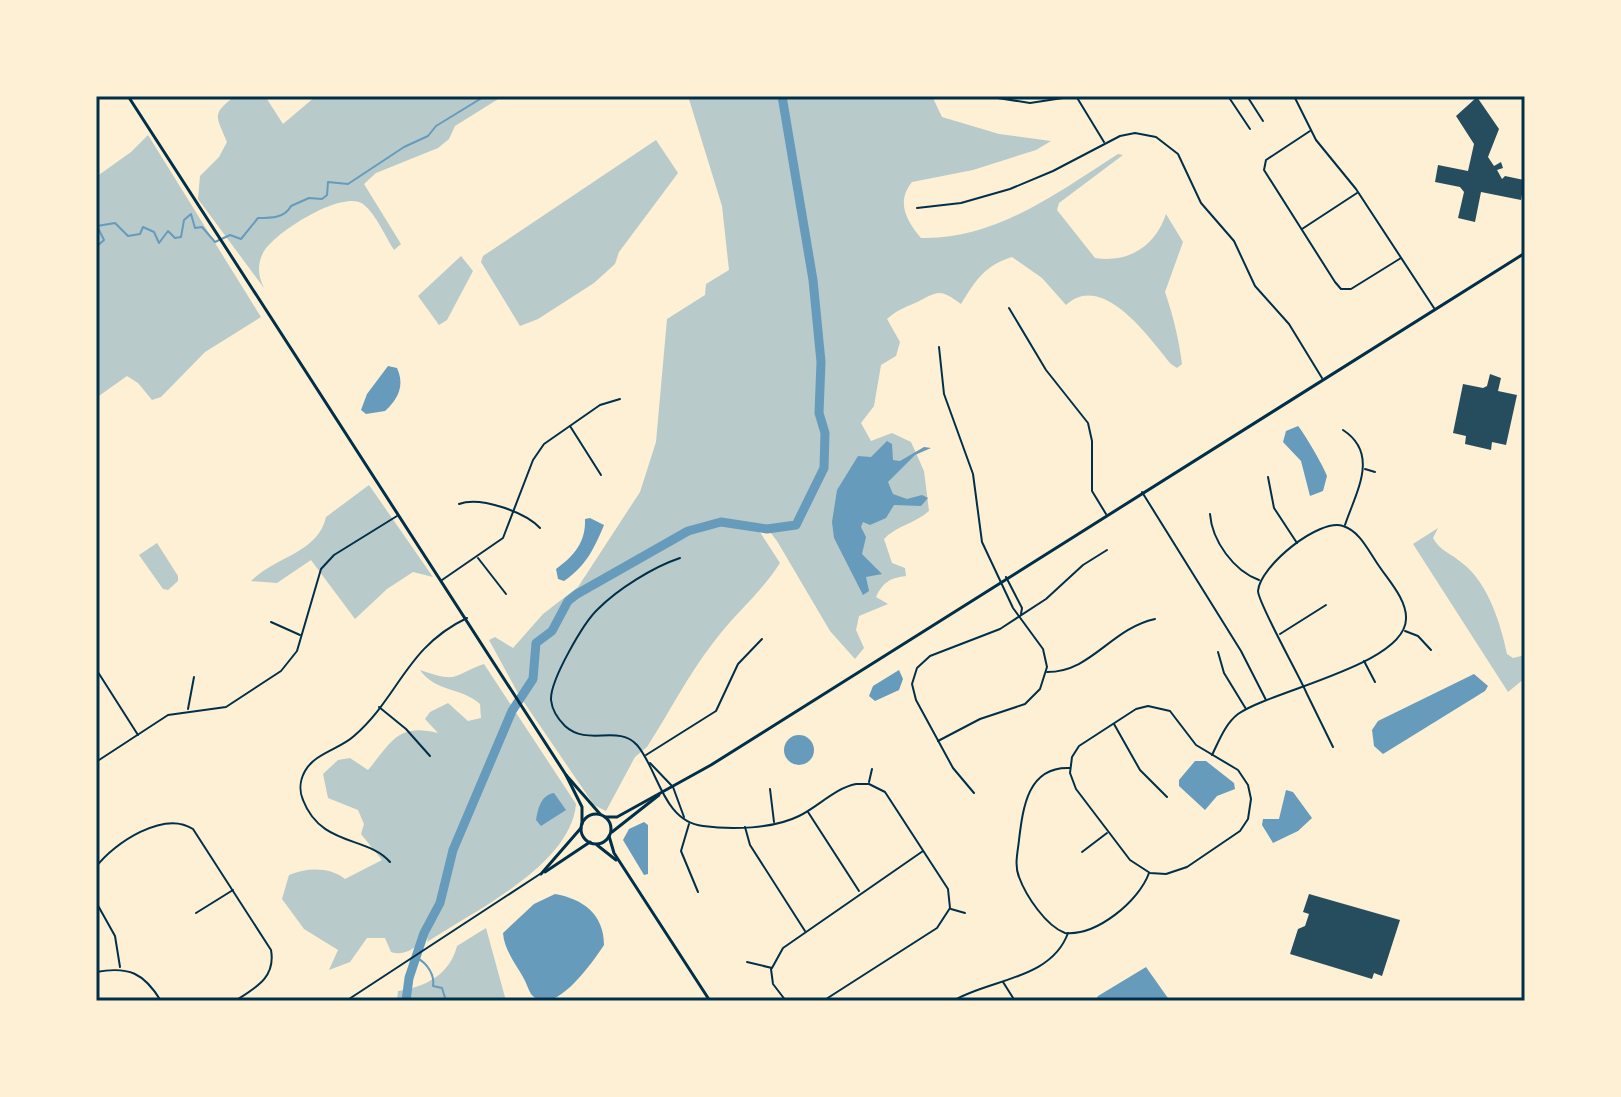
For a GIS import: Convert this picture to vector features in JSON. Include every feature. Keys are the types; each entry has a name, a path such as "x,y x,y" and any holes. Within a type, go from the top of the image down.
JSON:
{"main road":[{"path":"128,96 566,775 583,810 582,826 590,842"},
{"path":"605,817 617,817 673,787 1525,253"},
{"path":"566,775 605,817 619,862 710,1001"},
{"path":"596,843 662,792"},
{"path":"541,874 587,817 600,814"},
{"path":"541,874 590,842 596,843 619,862"}],"street":[{"path":"985,96 1030,103 1076,96 1104,143"},
{"path":"1228,96 1250,129"},
{"path":"1247,96 1263,121"},
{"path":"1294,96 1310,131 1358,192 1434,308"},
{"path":"1310,131 1264,164 1265,173 1341,289 1354,288 1401,258"},
{"path":"917,208 961,203 1010,189 1046,175 1123,135 1140,133 1162,139 1183,161 1201,203 1234,241 1255,286 1289,324 1322,378"},
{"path":"1302,229 1358,192"},
{"path":"1009,308 1044,368 1088,423 1092,441 1092,491 1106,514"},
{"path":"939,347 944,394 973,474 982,542 1022,608 1021,615"},
{"path":"442,580 503,538 535,455 569,425 607,402 620,399"},
{"path":"569,425 601,475"},
{"path":"1343,430 1362,450 1364,469 1344,526"},
{"path":"1364,469 1375,472"},
{"path":"1268,477 1277,514 1298,544"},
{"path":"1142,492 1241,651 1266,702"},
{"path":"459,504 472,501 514,513 540,528"},
{"path":"1210,514 1213,530 1237,567 1261,580"},
{"path":"96,762 168,715 226,707 281,671 294,657 321,569 334,555 397,516"},
{"path":"1212,755 1232,720 1246,710 1304,687 1364,660 1394,644 1404,630 1406,612 1401,599 1356,533 1344,526 1326,525 1270,567 1261,580 1259,601 1279,635 1304,687 1333,747"},
{"path":"974,793 959,777 914,694 917,668 930,656 985,636 1021,615 1107,550"},
{"path":"477,557 506,594"},
{"path":"680,558 599,607 553,689 554,711 568,729 590,738 625,736 645,756 662,792 684,818 701,826 775,824 807,811 844,788 869,784 891,798 949,890 950,908 937,928 823,1001"},
{"path":"938,741 980,719 1025,704 1040,689 1046,672 1043,649 1013,608 1004,579"},
{"path":"1279,635 1326,605"},
{"path":"390,862 383,854 347,842 328,831 309,810 300,790 310,764 353,737 423,646 467,618"},
{"path":"1046,672 1080,665 1123,630 1155,619"},
{"path":"271,622 301,635"},
{"path":"1404,630 1418,636 1431,650"},
{"path":"645,756 716,711 738,664 762,639"},
{"path":"1218,652 1224,673 1246,710"},
{"path":"1364,660 1375,682"},
{"path":"96,669 138,735"},
{"path":"188,711 194,677"},
{"path":"378,707 406,729 430,756"},
{"path":"1142,707 1161,707 1177,718 1196,745 1212,755 1233,766 1246,779 1251,799 1248,819 1234,836 1187,867 1166,874 1149,872 1130,860 1073,784 1070,768 1079,746 1142,707"},
{"path":"1114,723 1140,770 1167,797"},
{"path":"649,763 673,787 684,818"},
{"path":"1070,768 1045,774 1028,793 1017,867 1019,877 1047,920 1068,933 1087,930 1132,901 1142,891 1149,872"},
{"path":"869,784 872,769"},
{"path":"770,789 775,824"},
{"path":"807,811 859,892"},
{"path":"96,867 153,825 177,821 197,833 267,941 272,956 264,981 235,1001"},
{"path":"690,822 681,851 698,892"},
{"path":"745,826 750,845 806,932"},
{"path":"1082,852 1108,832"},
{"path":"786,1001 773,984 772,968 777,953 859,892 924,850"},
{"path":"346,1001 541,874"},
{"path":"196,913 234,889"},
{"path":"96,902 115,936 120,968"},
{"path":"950,908 965,913"},
{"path":"953,1001 975,988 1021,976 1057,952 1068,933"},
{"path":"747,962 772,968"},
{"path":"96,972 120,968 140,974 161,1001"},
{"path":"1003,982 1015,1001"}],"shaded area":[{"path":"235,96 265,96 283,124 316,96 503,96 455,126 449,139 438,148 376,173 364,184 401,244 394,250 368,208 353,201 340,203 309,215 269,245 259,266 264,288 198,199 200,176 219,157 227,142 218,121 219,112"},
{"path":"688,96 932,96 942,117 999,134 1051,141 1036,150 973,170 912,182 905,197 905,211 921,238 948,237 1000,223 1048,198 1118,154 1123,155 1059,203 1057,210 1095,258 1107,259 1129,255 1147,244 1155,236 1166,214 1183,242 1165,292 1182,364 1177,368 1171,364 1139,326 1110,302 1095,296 1080,297 1066,305 1042,278 1012,257 994,265 982,275 961,304 938,293 887,319 900,342 896,356 881,365 874,406 861,423 871,441 892,433 911,442 924,471 929,511 884,539 892,563 905,568 906,576 884,584 876,597 888,604 859,616 856,630 864,648 855,659 830,631 777,541 767,528 758,529 780,563 704,655 647,747 635,757 606,811 594,805 519,695 489,640 495,637 513,648 543,614 578,587 640,492 656,442 667,319 705,295 706,284 729,270 722,206"},
{"path":"148,135 261,317 205,352 161,397 152,400 138,383 127,376 96,398 96,177 131,152"},
{"path":"656,140 678,173 619,252 615,264 594,283 538,319 520,326 481,262 483,256"},
{"path":"461,256 473,271 447,320 439,325 418,296"},
{"path":"369,485 433,577 413,572 387,589 355,619 311,560 277,583 251,581 314,539 326,517"},
{"path":"1438,528 1433,538 1436,543 1471,571 1486,592 1507,654 1513,658 1525,655 1525,678 1508,692 1413,544"},
{"path":"157,543 178,576 178,581 168,590 163,589 139,555"},
{"path":"484,664 576,804 570,826 557,847 517,884 427,942 428,938 411,950 396,953 391,952 385,938 367,938 350,962 329,970 338,950 304,929 282,899 289,875 318,870 333,872 345,879 382,860 361,834 364,824 358,810 328,798 323,774 338,760 350,758 368,770 390,743 404,733 438,733 425,719 430,712 448,703 468,721 481,718 480,704 433,682 420,670 449,677"},
{"path":"486,928 506,1001 397,1001 398,991 435,978 449,964 457,946"}],"water":[{"path":"388,366 397,368 400,386 397,397 385,411 366,414 361,410 367,394"},
{"path":"1298,426 1327,476 1323,491 1310,496 1301,461 1283,442 1286,431"},
{"path":"887,441 892,444 893,460 900,461 924,447 931,448 915,455 888,482 893,494 907,499 922,495 928,498 921,506 894,505 886,518 870,525 863,522 861,527 866,537 862,554 882,574 866,577 869,591 863,595 834,538 832,522 837,490 858,456 871,457"},
{"path":"590,518 604,525 593,549 572,575 564,581 558,579 556,569 578,548 585,519"},
{"path":"899,670 903,679 899,690 875,701 869,696 873,686"},
{"path":"1474,674 1488,686 1485,691 1383,754 1374,746 1372,730 1378,721"},
{"path":"799,735 809,740 814,750 809,760 799,765 789,760 784,750 789,740"},
{"path":"1195,761 1206,761 1234,783 1235,789 1217,796 1205,810 1179,786 1179,780"},
{"path":"1286,790 1293,792 1312,818 1298,831 1273,843 1262,825 1263,819 1279,819"},
{"path":"554,793 566,810 541,826 536,820 539,807 546,796"},
{"path":"644,822 648,825 648,874 644,875 623,840 629,829"},
{"path":"555,894 583,904 590,910 600,925 604,945 572,985 550,1000 540,1000 531,994 508,950 503,933 534,904"},
{"path":"1146,967 1170,1001 1095,1001 1098,996"}],"building":[{"path":"1477,97 1499,129 1488,157 1494,166 1501,162 1503,168 1497,170 1502,179 1505,176 1524,180 1524,184 1521,200 1481,192 1475,222 1458,218 1464,192 1460,187 1435,182 1438,165 1468,171 1474,144 1456,116"},
{"path":"1490,374 1501,378 1498,391 1517,395 1506,445 1492,442 1491,450 1465,444 1466,436 1453,433 1463,384 1483,388 1487,386"},
{"path":"1309,894 1400,920 1382,976 1374,973 1372,979 1290,954 1298,929 1305,926 1309,914 1303,912"}],"waterway":[{"path":"96,247 104,240 97,226 115,223 128,236 140,234 143,227 154,232 159,243 168,231 175,238 181,237 184,220 191,214 195,228 202,227 215,242 230,235 241,239 258,218 281,215 291,206 309,198 322,199 327,195 328,182 348,184 404,147 428,136 436,126 485,96"},
{"path":"406,1001 409,978 424,933 440,903 453,850 512,711 533,679 536,643 552,631 568,601 688,531 721,522 767,529 796,525 824,468 825,433 819,413 821,362 813,280 782,96"},
{"path":"417,958 430,970 433,986 442,988 446,1001"}]}
